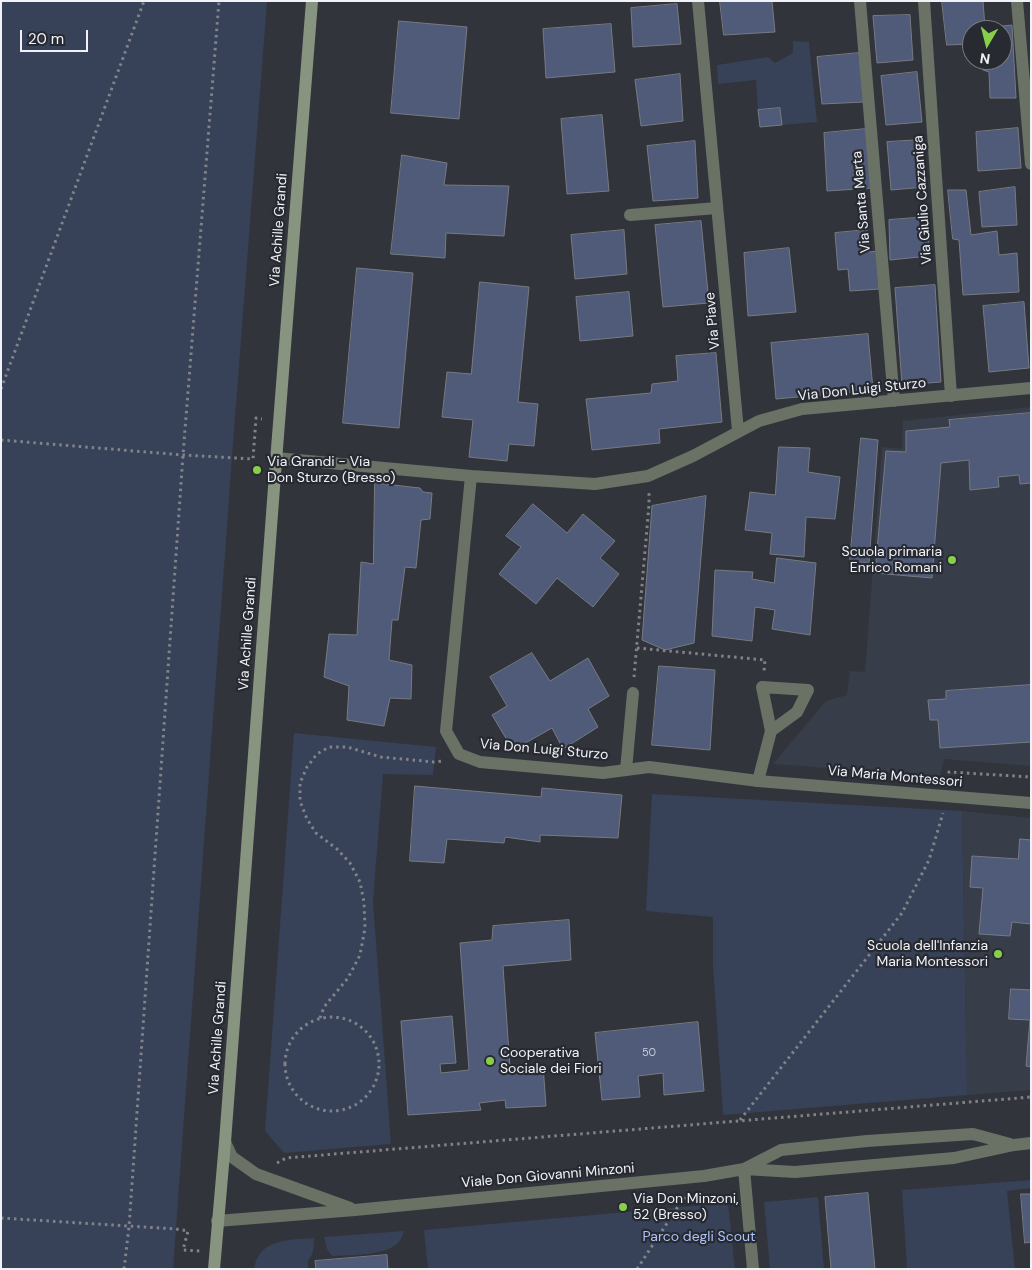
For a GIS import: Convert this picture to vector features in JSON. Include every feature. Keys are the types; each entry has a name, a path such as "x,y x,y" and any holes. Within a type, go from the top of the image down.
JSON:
{"street":[{"name":"Via Achille Grandi","path":"214,1269 312,1"},
{"name":"Via Piave","path":"698,1 738,431"},
{"name":"Via Santa Marta","path":"860,1 894,401"},
{"name":"Via Giulio Cazzaniga","path":"924,1 951,396"},
{"path":"1017,1 1031,164"},
{"path":"630,215 718,208"},
{"name":"Via Don Luigi Sturzo","path":"276,458 471,476 595,484 648,476 693,456 738,431 759,422 802,409 1031,388"},
{"name":"Via Don Luigi Sturzo","path":"471,476 446,730 460,754 480,762 603,773 649,767 758,782"},
{"path":"758,782 771,731 762,687 808,690 797,712 771,731"},
{"path":"626,770 633,693"},
{"name":"Via Maria Montessori","path":"758,782 1031,803"},
{"name":"Viale Don Giovanni Minzoni","path":"744,1170 781,1150 867,1141 974,1134 1014,1144"},
{"name":"Viale Don Giovanni Minzoni","path":"225,1142 232,1157 256,1174 355,1210"},
{"name":"Viale Don Giovanni Minzoni","path":"217,1221 355,1210 704,1176 744,1170 795,1172 954,1158 1014,1144 1031,1143"},
{"path":"744,1170 753,1269"}],"path":[{"path":"1,389 144,1"},
{"path":"124,1269 129,1227 183,455 219,1"},
{"path":"1,440 253,459 256,418 280,421"},
{"path":"633,693 649,504 648,476"},
{"path":"637,648 765,660 762,687"},
{"path":"320,1018 335,1017 350,1020 363,1029 376,1048 378,1071 374,1086 364,1098 352,1106 337,1110 321,1110 307,1104 295,1093 287,1080 284,1064 287,1049 294,1035 305,1025 320,1018 324,1007 348,978 360,955 365,928 364,902 360,882 350,863 337,849 316,833 303,810 300,801 300,783 307,767 317,754 329,747 347,747 381,757 434,762 446,761 460,754"},
{"path":"740,1121 902,913 929,860 944,811 949,772 1031,777"},
{"path":"256,1174 286,1158 1031,1096"},
{"path":"637,1269 677,1208 704,1176"},
{"path":"1,1218 176,1229 188,1231 183,1250 215,1252"}],"shaded area":[{"name":"Scuola primaria Enrico Romani","path":"1031,407 1031,766 944,759 940,776 773,764 826,701 847,695 850,671 865,672 882,447 902,449 903,421"},
{"name":"Scuola dell'Infanzia Maria Montessori","path":"962,811 1031,818 1031,1090 967,1095"}],"green space":[{"path":"1,1 267,1 173,1269 1,1269"},
{"path":"793,41 809,42 817,122 782,125 780,108 758,110 756,80 718,84 717,65 768,57 775,63 793,53"},
{"path":"294,733 436,747 433,775 383,774 373,901 391,1144 284,1153 265,1131"},
{"path":"652,794 962,811 967,1095 723,1115 713,966 713,917 646,911"},
{"path":"1031,1180 1031,1188 1007,1191 1015,1269 907,1269 902,1190"},
{"path":"818,1197 824,1269 770,1269 764,1202"},
{"name":"Parco degli Scout","path":"728,1203 735,1269 428,1269 424,1230"},
{"path":"404,1231 399,1242 393,1247 358,1255 333,1256 328,1250 324,1237"},
{"path":"314,1238 313,1250 308,1261 308,1269 254,1269 262,1251 269,1246 285,1241"}],"building":[{"path":"720,1 772,1 775,32 724,35"},
{"path":"942,1 983,1 984,20 962,20 962,44 947,45"},
{"path":"677,4 681,44 633,47 631,8"},
{"path":"910,15 913,60 877,63 873,16"},
{"path":"399,21 467,27 459,119 391,113"},
{"path":"611,24 615,72 546,78 543,29"},
{"path":"1012,25 1016,98 990,98 989,72 983,70 1012,70"},
{"path":"859,53 864,102 822,104 817,57"},
{"path":"917,72 922,122 886,125 881,76"},
{"path":"680,74 683,121 641,126 635,80"},
{"path":"780,108 782,125 760,127 758,110"},
{"path":"602,115 609,191 567,194 561,119"},
{"path":"1018,128 1021,168 978,171 976,132"},
{"path":"866,129 872,188 827,191 824,133"},
{"path":"922,140 925,187 891,190 887,142"},
{"path":"695,141 698,198 653,201 647,146"},
{"path":"402,155 447,163 444,185 509,186 504,236 446,233 445,258 391,254"},
{"path":"1015,187 1017,225 982,227 979,192"},
{"path":"948,190 966,190 971,235 997,231 999,255 1017,253 1019,292 963,295 959,240 953,239"},
{"path":"928,217 929,256 890,260 889,220"},
{"path":"701,221 709,303 663,307 655,225"},
{"path":"624,230 627,274 575,279 571,235"},
{"path":"867,230 870,252 877,251 879,289 850,291 848,269 838,270 835,233"},
{"path":"789,248 796,312 748,316 744,253"},
{"path":"357,268 413,273 399,428 343,423"},
{"path":"480,282 529,287 518,402 538,404 534,446 509,444 507,461 469,457 473,420 442,417 447,372 471,374"},
{"path":"935,285 941,382 902,385 895,288"},
{"path":"629,292 633,336 580,341 576,297"},
{"path":"1024,302 1029,368 989,372 983,306"},
{"path":"868,334 873,390 776,399 771,343"},
{"path":"716,353 722,422 659,429 660,443 592,450 586,399 651,393 652,384 678,381 676,356"},
{"path":"1031,413 1031,483 1020,484 1019,475 998,477 999,487 970,490 969,460 941,463 932,578 875,573 886,451 906,452 906,431 950,427 949,420"},
{"path":"861,438 878,440 869,563 850,561"},
{"path":"779,447 810,448 808,472 840,477 835,519 806,517 804,557 770,554 772,533 745,530 750,492 775,495"},
{"path":"375,483 420,488 423,492 432,493 430,519 421,520 416,568 405,567 398,620 392,620 389,660 412,665 411,699 390,698 384,726 347,720 349,686 324,677 329,634 357,635 361,562 373,564"},
{"path":"706,496 694,643 665,650 642,640 652,506"},
{"path":"533,504 567,533 583,514 615,541 600,558 619,574 593,607 557,578 536,604 499,574 521,547 506,536"},
{"path":"777,558 816,563 810,635 772,629 775,610 755,607 752,641 712,636 715,570 753,572 752,579 774,583"},
{"path":"532,653 550,681 588,658 609,696 588,709 598,727 563,749 552,728 513,750 492,715 507,706 490,677"},
{"path":"659,666 715,670 710,750 652,745"},
{"path":"1031,685 1031,742 940,748 938,720 930,720 928,700 946,699 946,691"},
{"path":"415,786 541,797 542,788 622,795 618,838 540,835 540,842 505,837 504,843 447,839 444,863 410,861"},
{"path":"1020,839 1031,840 1031,924 1012,922 1010,936 979,934 983,888 970,887 972,856 1018,859"},
{"path":"569,920 571,960 503,966 510,1068 543,1065 546,1106 506,1108 505,1100 479,1103 481,1110 408,1115 401,1021 452,1016 456,1063 440,1064 441,1073 469,1070 460,943 492,940 493,926"},
{"path":"1011,989 1031,990 1031,1067 1026,1066 1030,1020 1009,1019"},
{"path":"698,1022 704,1091 664,1095 663,1073 638,1076 640,1097 602,1100 595,1033"},
{"path":"868,1193 875,1269 831,1269 825,1197"},
{"path":"1021,1194 1031,1194 1031,1242 1025,1243"},
{"path":"387,1255 388,1269 316,1269 315,1261"}],"place":[{"name":"Via Grandi - Via Don Sturzo (Bresso)","path":"257,470"},
{"name":"Scuola primaria Enrico Romani","path":"952,560"},
{"name":"Scuola dell'Infanzia Maria Montessori","path":"998,954"},
{"name":"Cooperativa Sociale dei Fiori","path":"490,1061"},
{"name":"Via Don Minzoni, 52 (Bresso)","path":"623,1207"}]}
